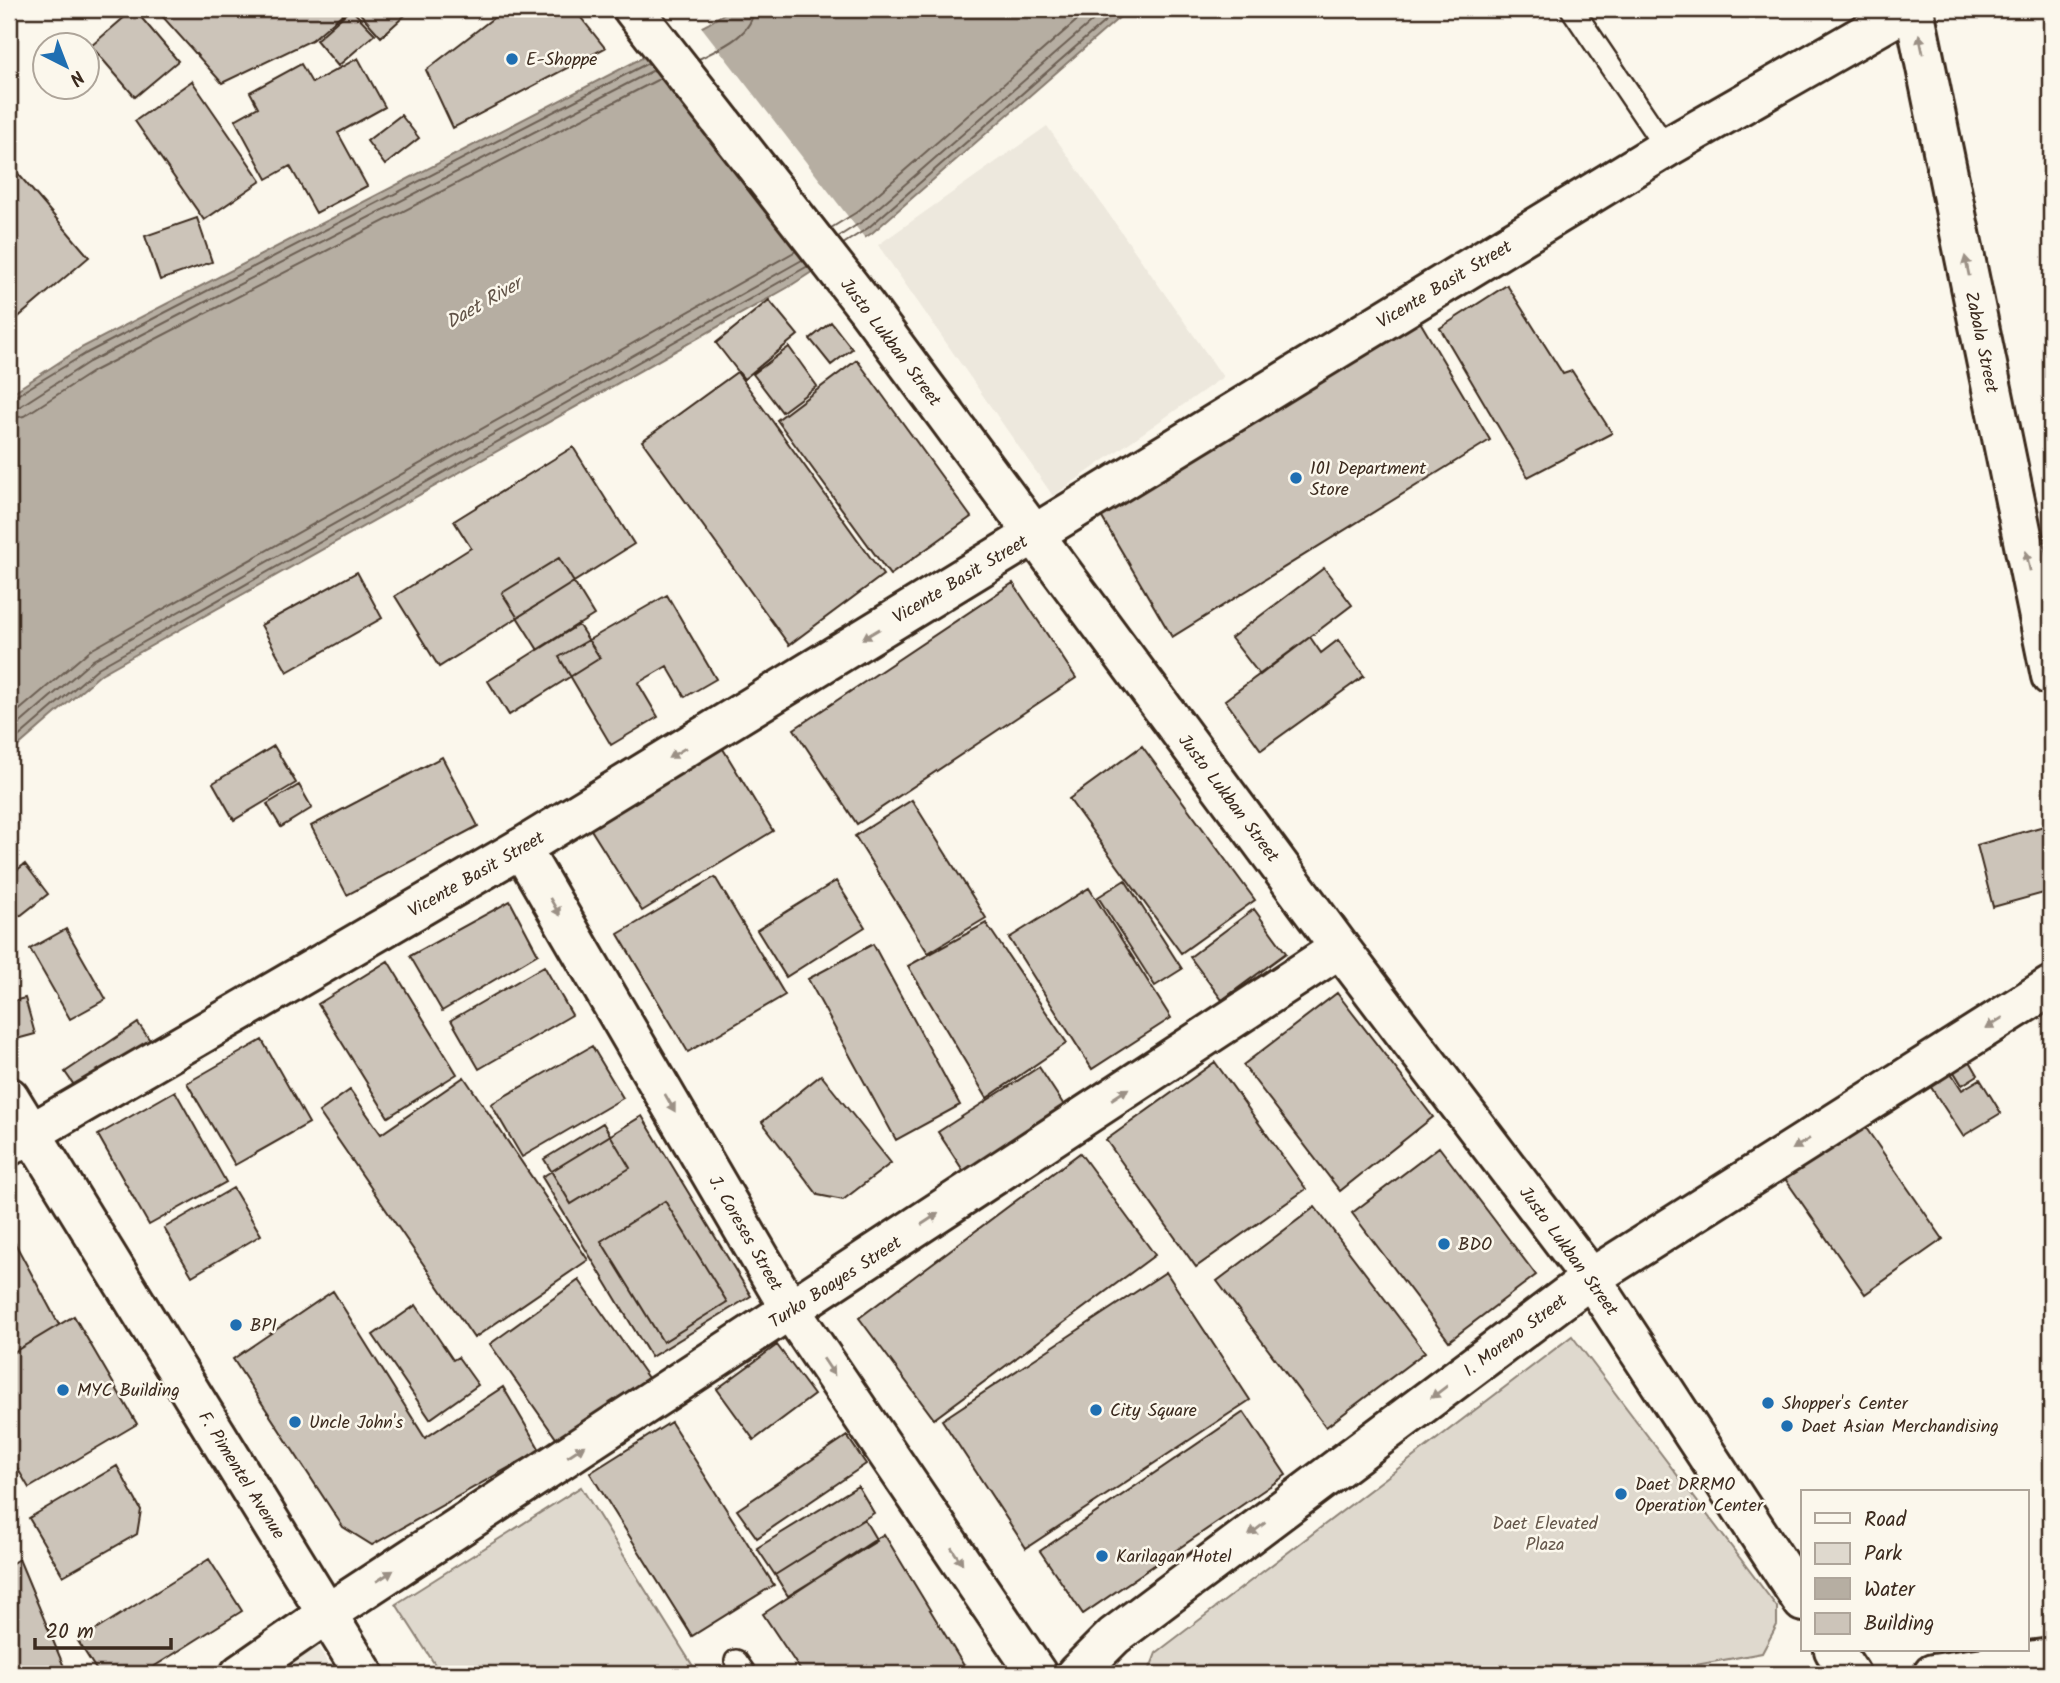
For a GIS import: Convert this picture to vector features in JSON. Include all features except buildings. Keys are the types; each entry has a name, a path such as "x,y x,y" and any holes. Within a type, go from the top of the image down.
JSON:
{"street":[{"name":"Vicente Basit Street","path":"19,1139 521,848 1666,148 1911,9"},
{"name":"Zabala Street","path":"1911,9 2051,676"},
{"name":"Justo Lukban Street","path":"639,16 866,307 1340,948 1591,1278 1801,1599"},
{"name":"J. Coreses Street","path":"521,848 791,1311 1037,1674"},
{"name":"Turko Boayes Street","path":"240,1674 328,1613 1340,948"},
{"name":"I. Moreno Street","path":"1076,1674 1114,1636 1591,1278 2051,986"},
{"name":"F. Pimentel Avenue","path":"9,1097 19,1139 328,1613 364,1674"},
{"path":"1835,1652 1850,1674"},
{"path":"1933,1674 2051,1658"}],"lane":[{"path":"1572,9 1666,148"}],"shaded area":[{"path":"1047,126 1223,377 1053,496 878,245"},
{"path":"318,1645 333,1674 276,1674"}],"green space":[{"name":"Daet Elevated Plaza","path":"1572,1336 1777,1607 1777,1625 1762,1653 1646,1674 1148,1674 1156,1653"},
{"path":"581,1487 696,1671 691,1674 441,1674 396,1604"}],"water":[{"name":"Daet River","path":"731,9 1129,9 872,233 787,288 101,674 9,754 9,395 81,348 708,24"}],"pier":[{"path":"700,25 867,241 816,273 645,53"}],"place":[{"name":"E-Shoppe","path":"512,59"},
{"name":"101 Department Store","path":"1296,478"},
{"name":"BDO","path":"1444,1244"},
{"name":"BPI","path":"236,1325"},
{"name":"MYC Building","path":"63,1390"},
{"name":"Shopper's Center","path":"1768,1403"},
{"name":"City Square","path":"1096,1410"},
{"name":"Uncle John's","path":"295,1422"},
{"name":"Daet Asian Merchandising","path":"1787,1426"},
{"name":"Daet DRRMO Operation Center","path":"1621,1494"},
{"name":"Karilagan Hotel","path":"1102,1556"}]}
